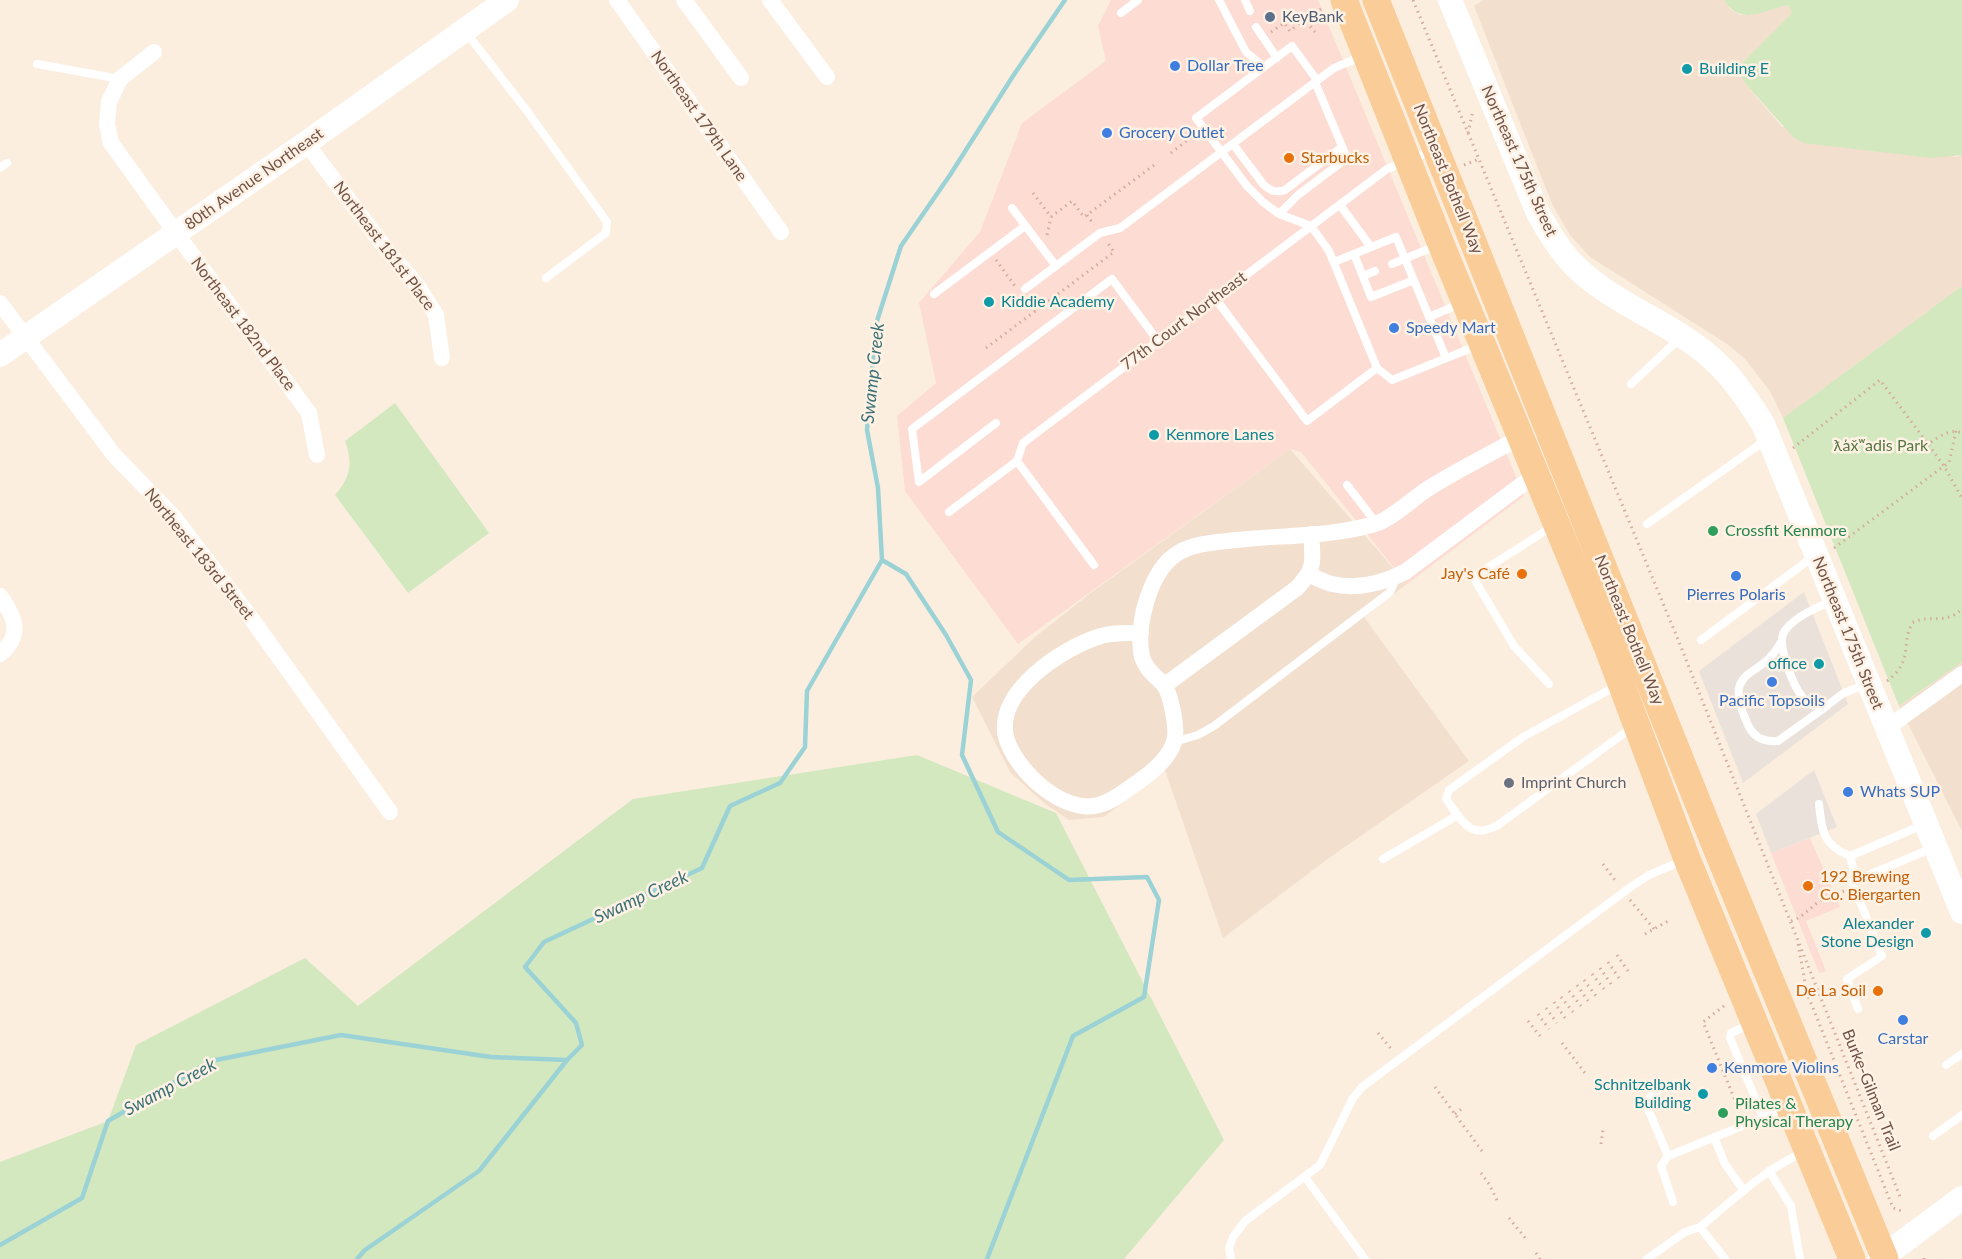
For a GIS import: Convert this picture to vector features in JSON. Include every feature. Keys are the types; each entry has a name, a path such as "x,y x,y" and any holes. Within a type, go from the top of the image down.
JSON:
{"main road":[{"name":"Northeast Bothell Way","path":"1376,0 1883,1258"},
{"name":"Northeast Bothell Way","path":"1332,4 1366,55 1441,244 1608,649 1688,859 1852,1259"},
{"path":"1608,649 1618,649 1647,673"}],"street":[{"name":"80th Avenue Northeast","path":"0,355 306,143 507,0"},
{"name":"Northeast 179th Lane","path":"618,0 781,232"},
{"path":"684,0 741,78"},
{"path":"770,0 827,77"},
{"name":"Northeast 175th Street","path":"1450,0 1538,213 1556,244 1576,267 1600,286 1681,337 1718,364 1743,391 1763,424 1824,552 1835,600 1878,682 1887,728 1962,912"},
{"name":"Northeast 182nd Place","path":"154,52 120,79 109,102 107,124 111,143 309,413 317,455"},
{"name":"Northeast 181st Place","path":"306,143 388,253 417,285 436,315 442,358"},
{"name":"Northeast 183rd Street","path":"0,303 114,455 174,517 251,618 390,812"},
{"path":"1141,633 1105,634 1079,644 1056,658 1024,683 1009,706 1004,726 1009,745 1023,768 1046,790 1074,805 1098,805 1119,795 1146,777 1166,757 1174,742 1176,723 1165,685 1150,673 1142,657 1141,633 1151,586 1163,566 1176,554 1189,548 1218,542 1342,532 1377,524 1431,487 1521,437"},
{"path":"1310,575 1332,584 1355,585 1386,581 1398,576 1536,474"},
{"path":"1165,685 1297,588 1310,575 1313,561 1311,534"},
{"path":"0,596 15,624 15,636 0,654"},
{"path":"1887,728 1962,674"},
{"path":"1883,1258 1962,1198"}],"lane":[{"path":"1121,13 1138,0"},
{"path":"1219,0 1246,52 1264,67"},
{"path":"1245,0 1250,11"},
{"path":"1256,27 1276,58"},
{"path":"465,30 607,222 606,233 546,278"},
{"path":"1279,214 1298,195 1347,158 1316,81 1292,46 1196,118 1247,186 1263,202 1279,214 1311,226 1329,251 1377,368 1392,380 1482,344"},
{"path":"1025,289 1100,233 1120,228 1334,68 1366,55"},
{"path":"37,64 120,79"},
{"path":"1233,144 1263,184 1268,189 1279,192 1285,190 1342,147"},
{"name":"77th Court Northeast","path":"949,512 1017,461 1023,442 1387,169 1436,149"},
{"path":"1340,205 1371,247"},
{"path":"1012,208 1056,266"},
{"path":"934,294 1025,226"},
{"path":"1334,262 1396,237 1446,358"},
{"path":"1392,264 1441,244"},
{"path":"1354,254 1371,297 1414,280"},
{"path":"1362,276 1375,271"},
{"path":"996,423 919,482 912,429 1112,279 1158,341"},
{"path":"1215,298 1306,421 1377,368"},
{"path":"1429,317 1465,302"},
{"path":"1632,384 1681,337"},
{"path":"1647,524 1769,438"},
{"path":"1017,461 1094,565"},
{"path":"1347,485 1377,524"},
{"path":"1549,684 1514,646 1473,577 1556,525"},
{"path":"1701,640 1824,552"},
{"path":"1174,742 1198,735 1214,726 1390,592 1398,576"},
{"path":"1835,600 1803,616 1784,633 1772,656 1747,674 1740,684 1738,690 1740,703 1754,734 1769,742 1778,741 1844,693 1878,682"},
{"path":"1781,642 1800,694 1808,703 1818,706 1829,705"},
{"path":"1621,683 1523,737 1449,790 1446,799 1468,829 1478,832 1488,831 1636,725"},
{"path":"1819,804 1821,827 1833,849 1850,856 1926,824"},
{"path":"1383,859 1458,815"},
{"path":"1855,883 1935,847"},
{"path":"1850,856 1855,883 1882,956 1847,979 1858,1009"},
{"path":"1231,1259 1229,1248 1233,1237 1245,1221 1320,1165 1353,1098 1362,1087 1632,886 1649,875 1688,859"},
{"path":"1754,1022 1731,1033 1730,1038 1763,1117"},
{"path":"1946,1065 1962,1054"},
{"path":"1661,1088 1650,1097 1648,1109 1668,1156"},
{"path":"1673,1202 1661,1166 1668,1156 1789,1107"},
{"path":"1933,1136 1962,1115"},
{"path":"1714,1137 1725,1164 1744,1191"},
{"path":"1647,1259 1685,1232 1700,1227 1769,1171 1786,1160 1808,1151"},
{"path":"1769,1171 1791,1206 1800,1259"},
{"path":"1305,1177 1365,1259"},
{"path":"1700,1227 1725,1259"}],"path":[{"path":"1413,0 1677,637 1796,936 1808,993 1892,1209 1905,1212"},
{"path":"1262,39 1284,23 1290,31 1304,19 1306,21 1332,4"},
{"path":"1306,21 1315,32"},
{"path":"1171,153 1194,135 1187,127"},
{"path":"1460,167 1479,159"},
{"path":"1033,193 1050,217 1072,201 1084,217 1156,163"},
{"path":"986,348 1114,252 1087,215"},
{"path":"990,252 1035,311"},
{"path":"1791,449 1880,380 1944,466 1962,498"},
{"path":"1928,444 1945,434 1956,431 1962,433"},
{"path":"1824,552 1949,463 1956,431"},
{"path":"1878,682 1897,673 1905,661 1907,652 1905,641 1912,623 1921,619 1943,620 1953,617 1962,609"},
{"path":"1603,864 1618,885"},
{"path":"1790,921 1804,915 1827,897 1855,883"},
{"path":"1629,899 1653,928"},
{"path":"1645,934 1670,920"},
{"name":"Burke-Gilman Trail","path":"1796,936 1902,1198"},
{"path":"1617,955 1629,970"},
{"path":"1608,962 1619,978"},
{"path":"1600,968 1611,984"},
{"path":"1592,974 1604,989"},
{"path":"1584,980 1596,996"},
{"path":"1576,985 1588,1001"},
{"path":"1569,991 1581,1006"},
{"path":"1561,997 1573,1012"},
{"path":"1554,1002 1565,1018"},
{"path":"1724,1006 1703,1023 1742,1116"},
{"path":"1546,1008 1557,1023"},
{"path":"1538,1014 1549,1029"},
{"path":"1528,1021 1540,1036"},
{"path":"1378,1033 1394,1053"},
{"path":"1562,1043 1585,1073"},
{"path":"1434,1087 1482,1150"},
{"path":"1455,1114 1463,1108"},
{"path":"1601,1144 1603,1130"},
{"path":"1481,1173 1499,1204"},
{"path":"1509,1218 1526,1239"},
{"path":"1536,1253 1540,1259"}],"shaded area":[{"path":"1111,0 1318,0 1524,496 1407,584 1301,452 1290,449 1018,644 905,491 897,416 936,383 919,303 980,232 1022,123 1106,61 1098,26"},
{"path":"1483,0 1724,0 1730,9 1740,15 1750,15 1788,5 1792,13 1738,67 1744,82 1782,127 1956,157 1962,155 1962,286 1783,418 1770,391 1745,359 1727,344 1590,257 1570,235 1552,204 1474,6"},
{"path":"1290,449 1407,584 1364,617 1469,761 1329,858 1223,938 1165,770 1104,817 1069,820 1044,803 1010,772 972,697 1035,637 1088,595"},
{"name":"Pacific Topsoils","path":"1804,592 1848,704 1743,783 1699,671"},
{"path":"1962,662 1962,831 1899,706"},
{"path":"1814,770 1837,827 1771,853 1756,814"},
{"name":"192 Brewing Co. Biergarten","path":"1810,838 1840,907 1806,921 1826,971 1819,973 1771,853"}],"green space":[{"path":"1724,0 1962,0 1962,155 1931,158 1804,143 1794,138 1744,82 1738,67 1792,13 1788,5 1762,13 1745,15 1731,8"},
{"name":"ƛ̕ax̌ʷadis Park","path":"1962,286 1962,662 1899,706 1783,418"},
{"path":"395,403 489,533 408,593 335,495 349,470 350,463 345,441"},
{"path":"917,755 1056,813 1224,1140 1124,1259 0,1259 0,1162 108,1121 136,1045 305,958 358,1006 633,799"}],"waterway":[{"name":"Swamp Creek","path":"0,1245 82,1198 108,1121 211,1061 341,1035 491,1057 567,1060 582,1045 576,1023 525,967 544,942 702,868 730,806 780,783 805,747 807,691 882,560 878,488 867,430 876,324 901,246 1065,0"},
{"path":"882,560 906,574 946,635 971,680 962,755 998,832 1069,880 1147,877 1159,900 1144,997 1073,1036 987,1259"},
{"path":"357,1259 365,1250 479,1171 567,1060"}],"place":[{"name":"KeyBank","path":"1270,17"},
{"name":"Dollar Tree","path":"1175,66"},
{"name":"Building E","path":"1687,69"},
{"name":"Grocery Outlet","path":"1107,133"},
{"name":"Starbucks","path":"1289,158"},
{"name":"Kiddie Academy","path":"989,302"},
{"name":"Speedy Mart","path":"1394,328"},
{"name":"Kenmore Lanes","path":"1154,435"},
{"name":"Crossfit Kenmore","path":"1713,531"},
{"name":"Jay's Café","path":"1522,574"},
{"name":"Pierres Polaris","path":"1736,576"},
{"name":"office","path":"1819,664"},
{"name":"Pacific Topsoils","path":"1772,682"},
{"name":"Imprint Church","path":"1509,783"},
{"name":"Whats SUP","path":"1848,792"},
{"name":"192 Brewing Co. Biergarten","path":"1808,886"},
{"name":"Alexander Stone Design","path":"1926,933"},
{"name":"De La Soil","path":"1878,991"},
{"name":"Carstar","path":"1903,1020"},
{"name":"Kenmore Violins","path":"1712,1068"},
{"name":"Schnitzelbank Building","path":"1703,1094"},
{"name":"Pilates & Physical Therapy","path":"1723,1113"}]}
